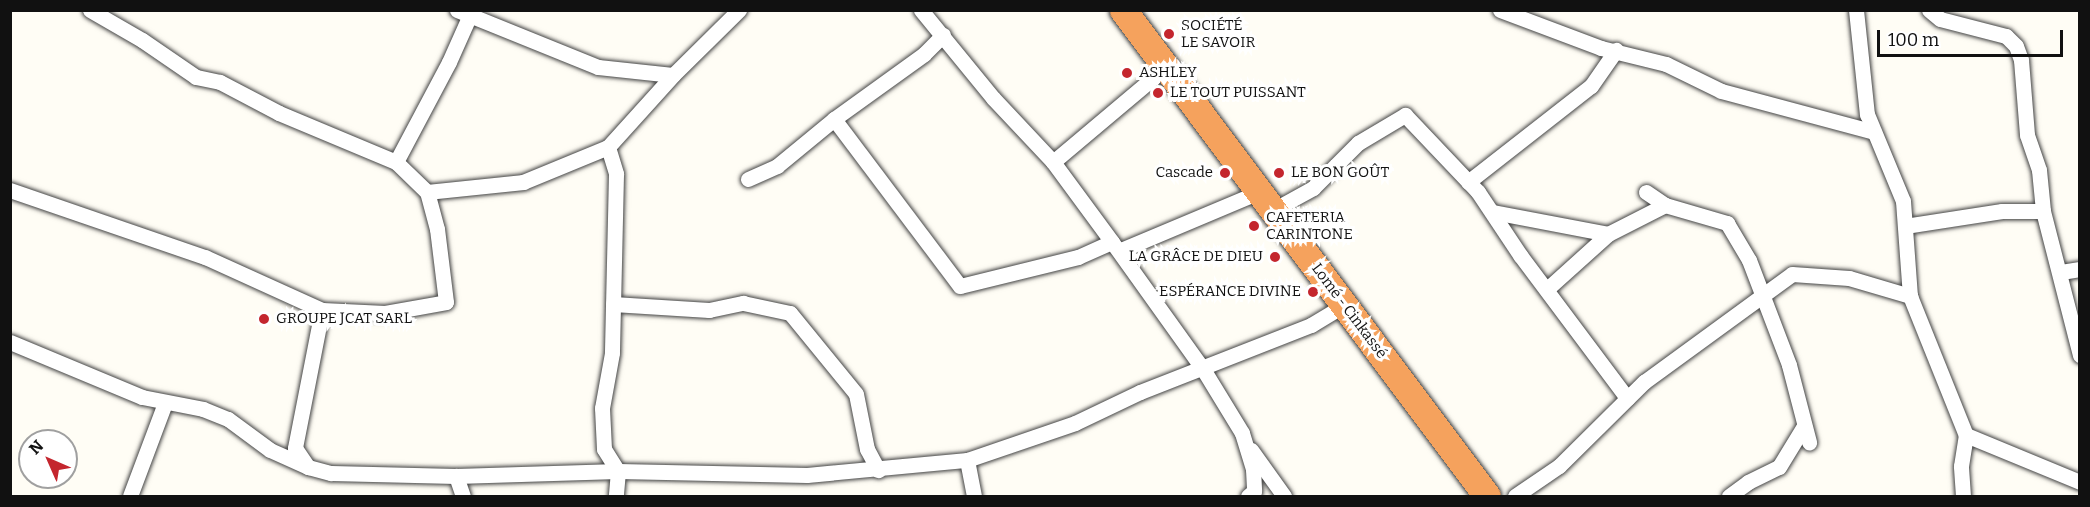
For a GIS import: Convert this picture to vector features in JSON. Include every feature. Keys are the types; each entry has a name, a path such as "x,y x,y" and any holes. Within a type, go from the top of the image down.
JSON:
{"highway":[{"name":"Lomé - Cinkassé","path":"1123,10 1487,496"}],"street":[{"path":"10,190 205,257 322,309 385,313 446,302 437,229 427,192 396,162 279,113 219,82 196,77 90,10"},
{"path":"427,192 523,182 608,147 673,75 739,10"},
{"path":"921,10 943,34 993,98 1053,162 1117,246 1148,296 1203,369 1249,446 1284,496"},
{"path":"1500,10 1601,48 1666,64 1721,91 1874,132"},
{"path":"1856,10 1861,87 1874,132 1903,201 1910,296 1966,435 1961,466 1963,496"},
{"path":"1929,10 1940,19 2006,36 2016,46 2021,60 2027,135 2039,170 2043,211 2061,272 2079,355"},
{"path":"396,162 449,62 463,14 598,67 673,75"},
{"path":"748,179 777,166 834,118 909,65 943,34"},
{"path":"1468,182 1591,86 1616,50"},
{"path":"1053,162 1166,67"},
{"path":"834,118 960,286 1078,257 1313,188 1358,143 1405,115 1493,212 1520,255 1627,398"},
{"path":"608,147 616,174 612,353 603,418 604,449 618,471 615,496"},
{"path":"1646,192 1665,205 1727,223 1749,260 1761,298 1788,365 1809,442"},
{"path":"1546,288 1608,234 1665,205"},
{"path":"1905,226 2002,211 2043,211"},
{"path":"1493,212 1608,234"},
{"path":"2061,272 2079,269"},
{"path":"1515,496 1559,466 1627,398 1665,366 1761,298 1792,273 1849,278 1910,296"},
{"path":"613,304 709,310 743,303 790,313 856,394 867,449 878,470"},
{"path":"10,342 165,404 203,409 228,419 270,450 308,467 331,473 456,476 618,471 807,475 967,460 1075,423 1140,392 1311,325 1344,305"},
{"path":"308,467 295,448 322,309"},
{"path":"130,496 165,404"},
{"path":"1729,496 1748,482 1779,467 1804,426"},
{"path":"1966,435 2079,482"},
{"path":"1248,496 1254,491 1249,446"},
{"path":"967,460 974,496"},
{"path":"456,476 463,496"}],"place":[{"name":"SOCIÉTÉ LE SAVOIR","path":"1169,34"},
{"name":"ASHLEY","path":"1127,73"},
{"name":"LE TOUT PUISSANT","path":"1158,93"},
{"name":"Cascade","path":"1225,173"},
{"name":"LE BON GOÛT","path":"1279,173"},
{"name":"CAFETERIA CARINTONE","path":"1254,226"},
{"name":"LA GRÂCE DE DIEU","path":"1275,257"},
{"name":"ESPÉRANCE DIVINE","path":"1313,292"},
{"name":"GROUPE JCAT SARL","path":"264,319"}]}
